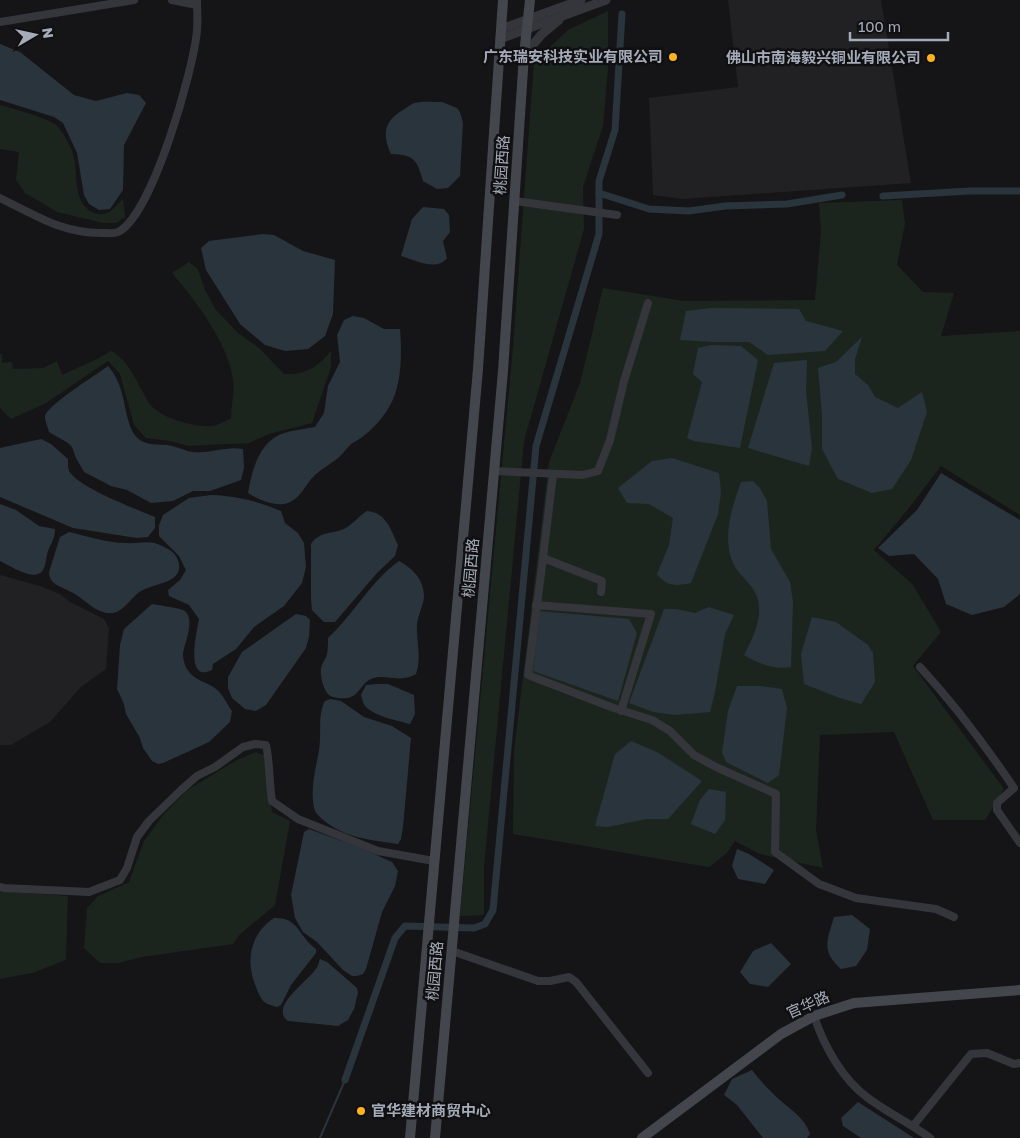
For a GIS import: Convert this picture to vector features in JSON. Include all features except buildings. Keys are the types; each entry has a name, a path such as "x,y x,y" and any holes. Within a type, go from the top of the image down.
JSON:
{"main road":[{"name":"桃园西路","path":"410,1138 478,369 503,0"},
{"name":"桃园西路","path":"435,1138 503,371 524,55 530,0"},
{"name":"官华路","path":"642,1138 781,1034 814,1016 854,1003 1020,990"},
{"path":"405,1138 412,1122"},
{"path":"436,1124 440,1138"}],"street":[{"path":"0,22 134,0"},
{"path":"0,198 60,228 87,234 117,233 130,222 150,191 183,99 197,31 198,3 172,0"},
{"path":"501,34 527,24 576,0"},
{"path":"527,24 568,14 606,0"},
{"path":"524,55 542,34 568,14"},
{"path":"514,201 617,215"},
{"path":"494,470 583,475 598,471 610,440 624,381 648,303"},
{"path":"553,474 528,676 652,720 670,731 694,755 776,794 775,852 819,884 856,898 936,909 954,917"},
{"path":"543,558 602,580 601,592"},
{"path":"536,605 651,614 621,710"},
{"path":"920,667 957,709 1014,788 997,803 997,810 1020,843"},
{"path":"0,887 88,892 120,880 127,868 137,837 165,805 197,776 215,767 243,747 255,744 266,745 272,801 298,819 378,851 434,861"},
{"path":"452,946 538,982 569,977 576,982 648,1073"},
{"path":"814,1016 821,1038 847,1078 867,1098 930,1138"},
{"path":"913,1126 971,1054 986,1053 1014,1064 1020,1063"}],"shaded area":[{"path":"728,0 881,0 911,183 682,199 653,195 649,98 738,87"},
{"path":"608,11 608,68 603,126 583,187 584,229 524,441 484,867 484,915 460,916 513,347 534,62 568,30"},
{"path":"0,44 20,52 74,95 96,101 127,93 139,95 146,103 124,145 123,190 110,209 99,210 89,204 84,195 77,153 63,123 54,117 0,100"},
{"path":"442,102 457,108 463,123 460,176 448,188 437,189 423,181 419,168 410,157 391,154 386,140 386,129 388,123 397,114 414,103"},
{"path":"0,105 48,120 58,127 72,151 77,187 82,202 94,213 103,214 110,211 123,199 125,217 116,223 103,223 57,212 25,193 16,180 19,152 0,149"},
{"path":"902,200 905,223 897,265 923,292 954,293 941,336 1020,331 1020,515 941,466 874,550 913,585 941,632 913,666 1004,789 985,820 933,820 894,732 820,735 816,830 823,868 760,854 735,841 727,853 709,867 513,834 514,751 549,462 580,383 603,288 684,301 815,300 821,231 819,203"},
{"path":"423,207 444,209 449,215 450,232 443,241 447,258 437,264 425,264 401,256 412,219"},
{"path":"263,234 274,235 303,251 335,260 333,314 325,336 308,349 285,351 265,345 240,324 206,270 201,248 209,241"},
{"path":"189,262 198,269 205,290 216,310 238,333 259,348 284,374 299,373 311,369 331,351 331,367 312,423 269,434 249,443 188,446 170,441 146,438 134,425 120,374 108,361 46,403 11,419 0,408 0,354 2,354 2,363 12,362 13,369 43,368 57,361 62,375 111,351 118,355 128,367 149,403 161,413 188,424 206,426 222,423 231,418 233,384 225,352 210,323 172,273"},
{"path":"711,308 799,309 806,321 843,331 825,351 768,355 749,342 680,340 686,311"},
{"path":"353,316 364,318 384,329 400,329 401,359 399,380 389,407 373,428 317,473 292,501 278,504 252,496 248,493 252,475 258,457 268,443 284,433 315,427 324,413 328,386 340,362 337,335 344,320"},
{"path":"862,337 855,359 855,374 868,385 875,397 898,408 922,392 927,412 911,460 892,489 872,493 838,479 822,449 822,415 818,368 836,362"},
{"path":"711,345 741,346 758,360 740,448 694,441 687,438 702,382 693,374 698,348"},
{"path":"807,360 806,391 812,448 809,466 748,448 774,363"},
{"path":"108,366 120,386 129,423 135,436 144,442 193,452 230,448 243,449 244,468 241,480 210,491 193,491 173,501 151,503 127,490 111,486 84,472 72,447 49,432 45,417 47,412 62,398"},
{"path":"41,439 51,444 68,459 69,471 75,478 96,491 155,517 155,528 148,537 137,538 73,528 0,497 0,448"},
{"path":"672,458 719,473 721,493 718,514 691,583 681,585 668,583 657,574 669,545 673,518 649,504 627,503 618,488 652,461"},
{"path":"941,473 1020,520 1020,594 1004,607 972,615 946,604 938,579 914,554 889,556 878,548 917,510"},
{"path":"753,481 760,488 767,501 771,549 790,582 793,602 791,667 779,668 766,665 744,655 756,630 759,603 751,586 734,565 728,545 728,536 732,509 741,482"},
{"path":"211,495 247,500 281,511 285,523 298,533 304,543 306,567 302,583 284,606 254,627 236,649 213,664 212,670 203,672 198,669 195,663 194,654 199,619 189,605 169,596 168,590 180,580 186,570 179,556 159,536 159,525 163,515 189,498"},
{"path":"0,504 16,510 39,526 55,529 45,566 39,574 28,574 0,561"},
{"path":"367,511 379,515 387,523 398,545 395,556 377,573 335,622 324,622 312,610 311,544 322,535 344,529"},
{"path":"69,532 111,542 149,542 158,544 175,555 179,564 179,570 172,579 139,592 117,612 107,613 101,611 56,584 49,576 60,537"},
{"path":"399,561 417,575 422,585 424,597 417,624 419,655 416,674 403,678 376,677 365,683 354,696 339,698 330,696 326,692 321,678 322,666 327,654 328,638 379,579"},
{"path":"0,575 40,586 60,594 70,602 104,619 109,628 106,669 81,687 50,722 11,745 0,745"},
{"path":"152,604 183,610 187,613 189,631 183,654 186,668 193,676 218,691 232,711 230,722 209,742 158,764 152,761 143,748 140,738 126,714 124,704 117,689 120,645 124,629"},
{"path":"709,607 734,615 725,634 710,712 675,715 653,712 629,703 664,609 676,609 695,613"},
{"path":"539,611 629,619 637,633 618,701 533,671"},
{"path":"296,614 306,616 310,620 306,648 266,705 256,711 245,709 232,698 228,688 228,677 242,652"},
{"path":"812,617 836,622 868,645 873,653 875,682 861,704 804,684 801,654"},
{"path":"388,684 414,695 415,714 410,724 374,713 365,706 361,695 366,685"},
{"path":"737,686 760,686 782,689 787,708 779,775 768,783 726,762 722,752 728,711"},
{"path":"330,699 341,701 364,717 392,726 411,738 403,827 398,844 348,834 330,825 315,811 313,785 320,744 320,719 325,701"},
{"path":"631,741 657,752 702,781 668,819 647,819 607,827 595,826 615,754"},
{"path":"256,752 264,755 272,812 290,821 275,905 239,935 233,944 142,957 118,963 100,963 84,948 87,908 98,896 129,882 144,841 163,815 186,791 235,761"},
{"path":"709,789 726,792 725,820 715,834 691,824 700,800"},
{"path":"309,829 361,848 392,862 398,871 395,886 382,912 363,974 352,976 343,970 317,942 303,932 295,918 291,895 304,832"},
{"path":"737,849 749,854 774,870 765,884 738,879 732,866"},
{"path":"0,891 68,896 66,960 32,973 0,979"},
{"path":"852,915 870,929 867,950 856,966 841,969 830,957 827,945 828,939 834,917"},
{"path":"274,918 294,924 316,949 316,953 291,985 281,1005 277,1007 265,1003 261,998 251,968 252,949 255,940 266,924"},
{"path":"771,943 791,964 768,987 750,984 740,972 753,951"},
{"path":"320,959 327,962 357,988 358,993 354,1009 348,1020 338,1026 288,1021 283,1015 286,1002 316,969"},
{"path":"752,1070 770,1091 802,1120 810,1134 807,1138 763,1138 737,1105 724,1095 732,1079"},
{"path":"858,1102 914,1138 861,1138 843,1126 841,1118"}],"waterway":[{"path":"345,1080 395,938 405,926 474,928 485,924 493,910 536,446 599,234 599,181 615,130 622,14"},
{"path":"883,196 970,191 1020,191"},
{"path":"599,193 649,209 689,211 725,206 787,204 842,195"},
{"path":"320,1138 345,1080"}],"place":[{"name":"广东瑞安科技实业有限公司","path":"673,57"},
{"name":"佛山市南海毅兴铜业有限公司","path":"931,58"},
{"name":"官华建材商贸中心","path":"361,1111"}]}
